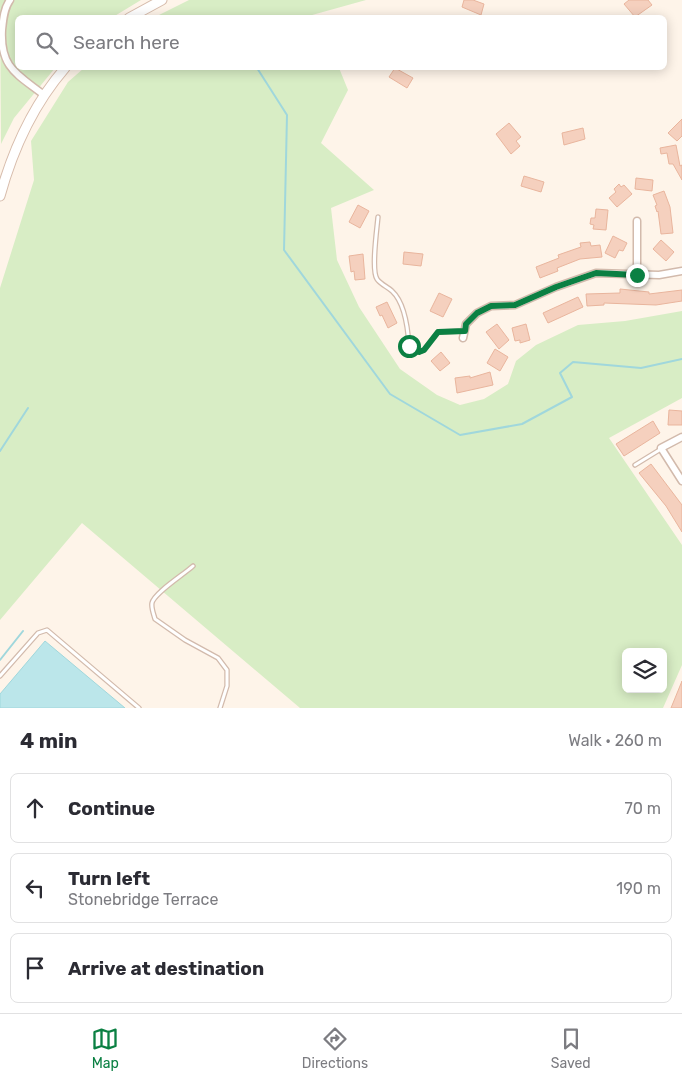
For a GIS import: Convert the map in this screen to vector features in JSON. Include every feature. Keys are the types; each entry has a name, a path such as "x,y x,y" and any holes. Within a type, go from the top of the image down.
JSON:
{"street":[{"path":"10,0 2,20 1,45 3,54 13,71 44,95"},
{"path":"134,15 162,0"},
{"path":"0,196 26,124 44,95 63,70"},
{"path":"637,221 637,275"},
{"path":"464,335 466,324 477,313 491,306 515,305 556,287 596,273 659,275 682,271"},
{"path":"682,437 661,448 682,481"}],"lane":[{"path":"378,217 374,270 377,279 394,292 405,314 409,346 419,352 424,350 438,332 464,335"},
{"path":"635,465 661,448"},
{"path":"193,566 157,593 152,604 154,619 185,640 218,658 227,670 227,686 220,708"},
{"path":"0,676 38,633 47,630 139,708"}],"green space":[{"path":"0,0 141,0 116,15 15,15 15,70 53,70 14,118 1,144"},
{"path":"189,0 366,0 312,15 159,15"},
{"path":"82,70 340,70 348,90 321,143 374,190 331,208 337,260 359,307 400,369 437,395 460,405 484,399 508,384 516,361 536,345 578,325 625,321 682,311 682,398 609,438 682,545 682,665 663,708 300,708 82,523 0,620 0,288 34,180 31,141 68,82"}],"water":[{"path":"45,641 125,708 0,708 0,694"}],"building":[{"path":"464,0 473,0 484,4 481,15 462,7"},
{"path":"629,0 648,0 652,5 638,15 633,15 624,4"},
{"path":"394,70 399,70 413,78 407,88 389,77"},
{"path":"682,119 682,136 677,141 668,133"},
{"path":"509,123 521,137 516,141 520,146 511,154 496,134"},
{"path":"583,128 585,139 564,145 562,133"},
{"path":"676,145 680,166 682,165 682,180 673,164 669,164 667,153 661,154 660,148"},
{"path":"524,176 544,182 541,192 521,186"},
{"path":"636,178 653,180 652,191 635,189"},
{"path":"619,184 621,187 624,185 632,194 617,207 609,198 616,192 614,189"},
{"path":"664,191 670,207 673,233 661,234 658,211 655,206 657,205 653,195"},
{"path":"358,205 369,211 360,228 349,222"},
{"path":"596,209 608,210 606,230 593,229 594,225 590,224 591,218 595,218"},
{"path":"613,236 627,243 623,251 619,250 615,258 605,253"},
{"path":"661,240 674,252 666,261 653,249"},
{"path":"590,242 591,246 600,245 602,257 580,259 557,268 558,271 540,278 536,267 559,258 558,255 581,247 580,243"},
{"path":"404,252 423,254 421,266 403,264"},
{"path":"363,254 365,279 355,280 354,271 351,272 349,256"},
{"path":"620,289 649,292 649,294 682,290 682,301 656,305 604,303 604,305 587,306 586,294 620,293"},
{"path":"439,293 452,299 443,317 430,311"},
{"path":"578,297 583,307 548,323 543,313"},
{"path":"387,302 397,323 388,328 376,307"},
{"path":"497,324 509,340 499,349 486,332"},
{"path":"526,324 530,340 520,343 520,340 515,341 512,328"},
{"path":"495,349 508,357 500,371 487,363"},
{"path":"441,352 450,363 440,371 431,361"},
{"path":"490,372 493,385 457,393 455,378 470,376 470,378"},
{"path":"669,410 682,411 682,425 668,425"},
{"path":"653,421 660,433 624,456 616,444"},
{"path":"651,464 682,505 682,532 666,506 639,473"},
{"path":"682,681 682,708 671,708"}],"waterway":[{"path":"258,70 287,115 284,250 390,394 460,435 522,424 572,397 560,373 573,362 641,368 682,359"},
{"path":"0,451 28,408"},
{"path":"0,660 23,631"}],"route":[{"path":"409,346 419,352 424,350 438,332 465,331 466,324 477,313 491,306 515,305 556,287 596,273 637,275"}]}
